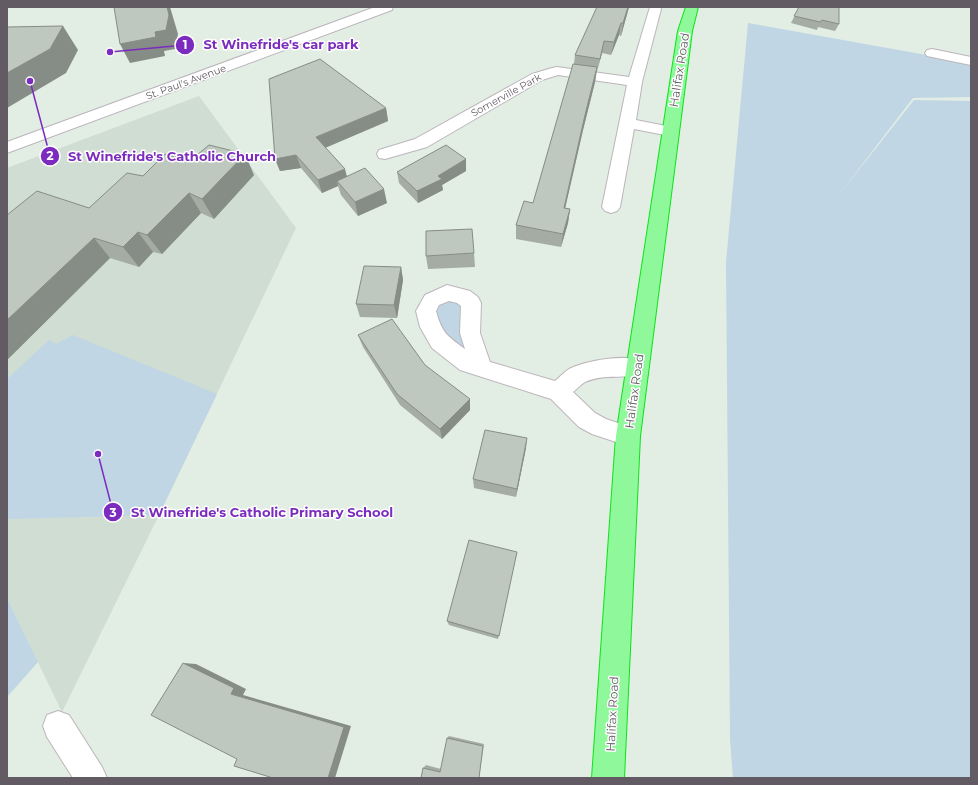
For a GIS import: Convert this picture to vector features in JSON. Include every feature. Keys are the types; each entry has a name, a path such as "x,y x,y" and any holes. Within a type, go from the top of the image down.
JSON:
{"highway":[{"name":"Halifax Road","path":"608,778 628,436 670,131 685,31 692,7"}],"street":[{"path":"345,7 359,17"},
{"name":"St. Paul's Avenue","path":"7,148 387,7"},
{"path":"611,207 635,82 655,9"},
{"path":"932,53 971,61"},
{"name":"Somerville Park","path":"385,154 421,143 548,72 566,71 635,82"},
{"path":"628,123 670,131"},
{"path":"558,392 576,376 596,369 637,367"},
{"path":"483,369 558,392 588,420 600,427 628,436"},
{"path":"58,726 91,778"}],"shaded area":[{"path":"748,23 971,63 971,97 913,98 838,196 914,100 971,101 971,778 733,778 730,739 726,262"},
{"path":"199,96 296,228 159,515 62,712 7,598 7,168"},
{"path":"456,300 465,310 471,353 446,340 433,309 439,302"},
{"path":"73,335 217,394 159,515 7,519 7,379 49,340 56,344"},
{"path":"7,598 38,662 7,697"}],"building":[{"path":"114,7 167,7 169,15 166,30 155,32 156,37 120,44"},
{"path":"597,7 628,7 623,23 621,23 614,42 604,41 600,59 575,55 596,9"},
{"path":"799,7 839,7 839,24 822,20 820,22 794,16"},
{"path":"63,26 50,49 7,73 7,27"},
{"path":"320,59 386,108 316,137 345,169 318,180 296,155 275,159 269,79"},
{"path":"573,64 597,67 564,208 570,209 563,234 516,225 524,201 533,203"},
{"path":"209,145 245,154 202,199 189,193 147,235 138,232 123,247 94,238 7,320 7,215 37,191 89,208 127,173 143,176 165,154 190,161"},
{"path":"446,145 466,159 438,176 442,179 417,191 397,172"},
{"path":"365,168 384,189 355,202 337,181"},
{"path":"472,229 474,253 426,256 426,231"},
{"path":"364,266 401,267 394,305 356,304"},
{"path":"392,319 425,365 470,399 440,429 397,394 358,335"},
{"path":"485,430 527,438 517,489 473,479"},
{"path":"469,540 517,552 499,636 447,621"},
{"path":"183,663 234,688 231,694 344,727 328,778 273,778 234,766 237,759 151,715"},
{"path":"447,738 483,746 479,778 421,778 423,768 440,772"}],"place":[{"name":"St Winefride's car park","path":"110,52"},
{"name":"St Winefride's Catholic Church","path":"30,81"},
{"name":"St Winefride's Catholic Primary School","path":"98,454"}]}
